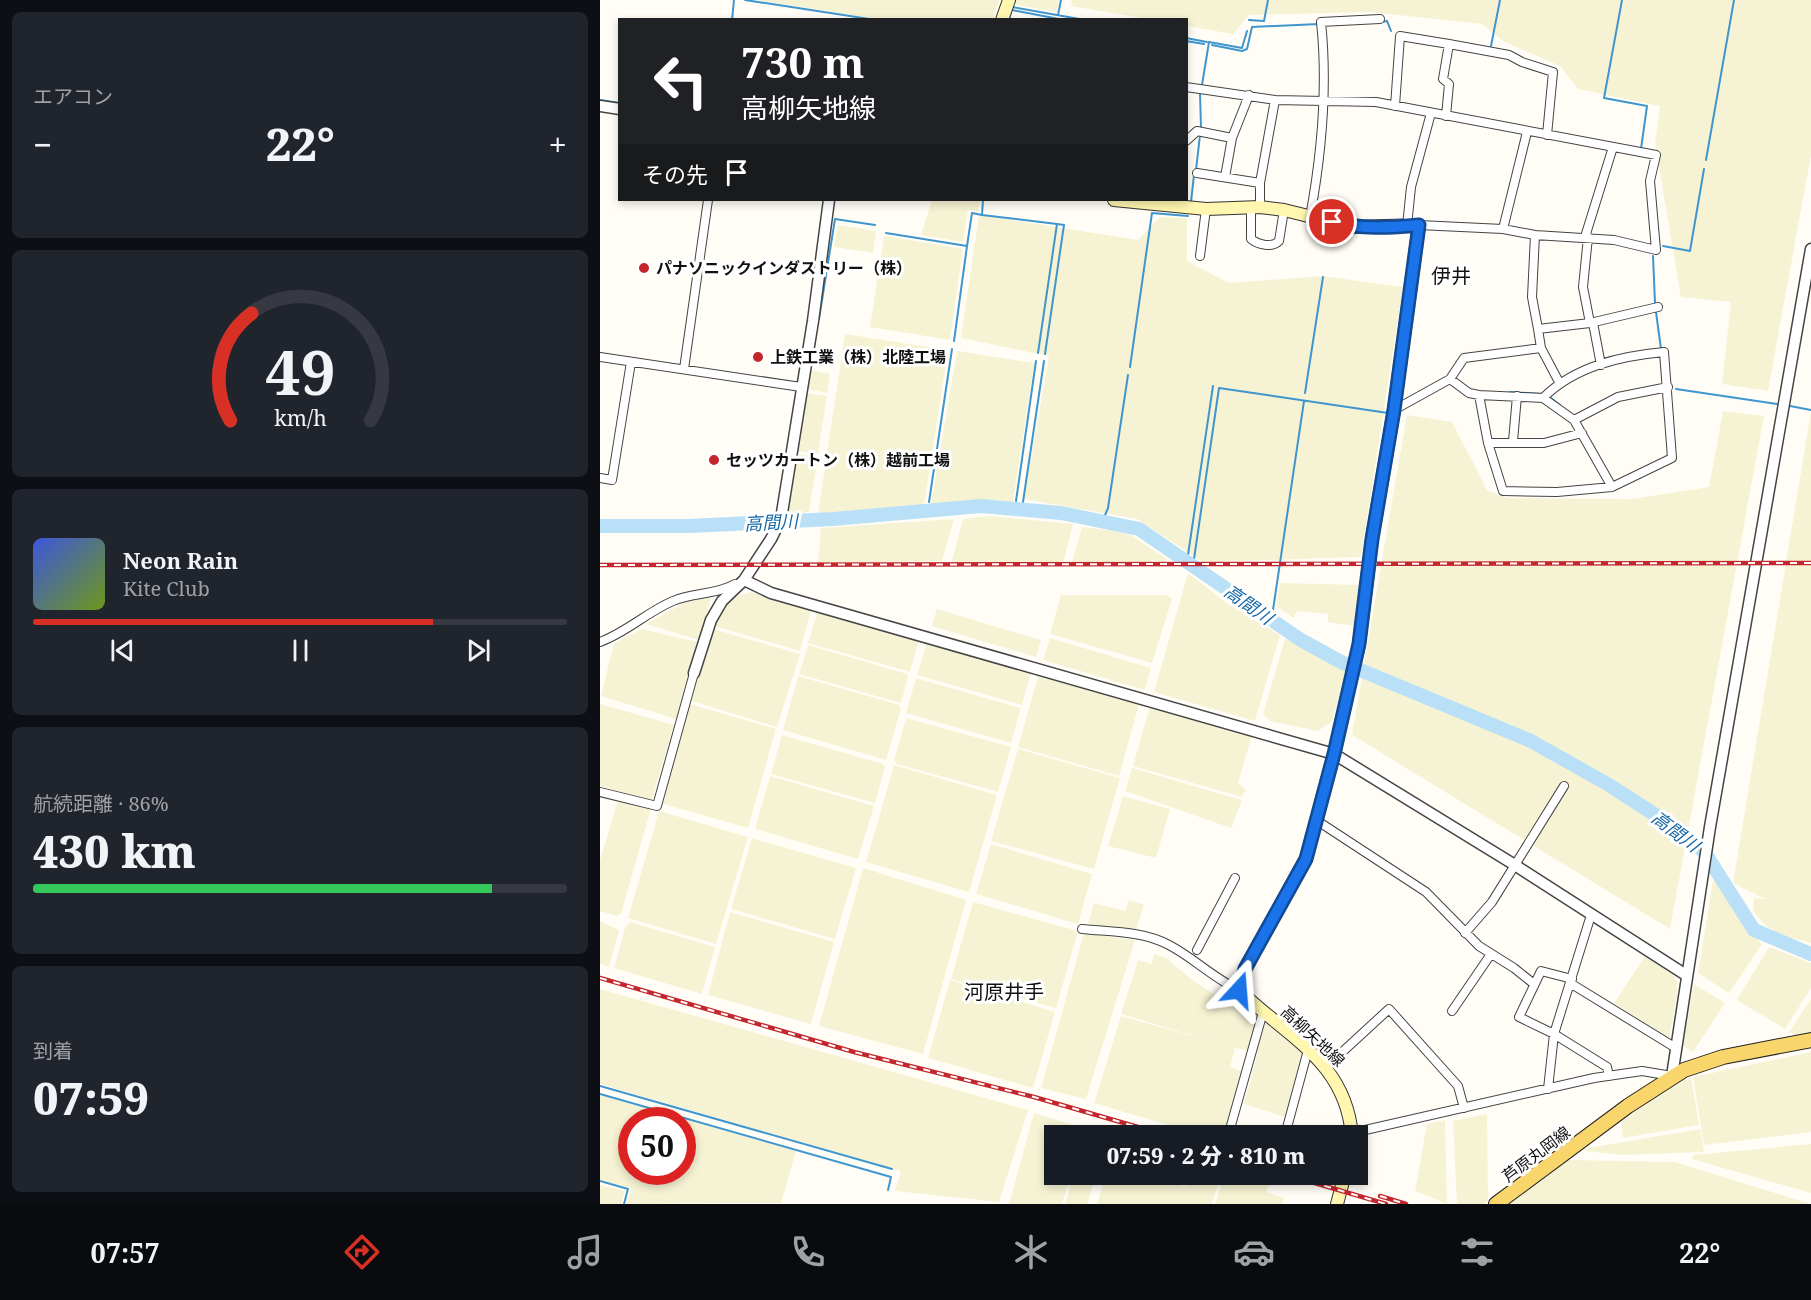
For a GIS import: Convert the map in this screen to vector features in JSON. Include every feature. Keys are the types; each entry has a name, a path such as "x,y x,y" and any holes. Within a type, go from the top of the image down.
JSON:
{"main road":[{"path":"1003,18 1009,0"},
{"path":"1126,201 1206,208 1284,210 1353,227 1413,226 1394,410 1372,539 1359,644 1347,698 1306,859 1245,969 1239,990"},
{"name":"高柳矢地線","path":"1239,990 1327,1066 1341,1090 1350,1125"},
{"name":"芦原丸岡線","path":"1496,1204 1596,1129 1672,1076 1716,1059 1811,1040"},
{"path":"1337,1204 1342,1185"}],"street":[{"path":"1310,217 1320,161 1324,101 1326,66 1322,22 1380,19"},
{"path":"1395,106 1400,36 1509,55 1522,62 1553,72 1547,135"},
{"path":"1446,116 1450,89 1449,84 1443,79 1449,44"},
{"path":"1188,87 1275,100 1376,102 1656,155 1650,181 1656,249 1586,237 1535,235 1503,229 1413,226 1411,187 1431,113"},
{"path":"1225,177 1232,138 1249,95"},
{"path":"1275,100 1251,239 1270,245 1279,241 1284,210"},
{"path":"600,106 618,109"},
{"path":"1188,139 1197,131 1232,138"},
{"path":"1503,229 1527,132"},
{"path":"1601,364 1583,287 1586,237 1613,147"},
{"path":"1197,173 1260,183"},
{"path":"684,369 708,201"},
{"path":"600,792 657,806 711,620 722,601 744,580 771,539 783,512 813,321 829,201"},
{"path":"1200,255 1206,208"},
{"path":"1535,235 1531,267 1532,297 1542,348 1559,382"},
{"path":"1368,1130 1609,1076 1642,1071 1672,1076 1686,975 1811,249"},
{"path":"1538,329 1591,323 1658,307"},
{"path":"1394,410 1450,379 1464,358 1542,348"},
{"path":"1479,395 1488,443 1503,491 1557,492 1612,487 1672,458 1665,352 1623,356 1601,364 1559,382 1543,398"},
{"path":"600,357 801,387"},
{"path":"600,478 612,480 631,362"},
{"path":"1450,379 1469,393 1543,398 1574,420 1612,487"},
{"path":"1574,420 1618,397 1668,387"},
{"path":"1513,441 1517,396"},
{"path":"1488,443 1545,442 1582,433"},
{"path":"600,642 627,631 673,601 702,591 721,592 744,580"},
{"path":"744,580 771,593 1334,754 1515,865 1686,975"},
{"path":"1465,933 1492,902 1564,786"},
{"path":"1316,820 1426,892 1465,933 1534,984"},
{"path":"1197,950 1235,878"},
{"path":"1548,1089 1554,1034 1591,915"},
{"path":"1082,929 1143,936 1169,945 1217,980 1239,990"},
{"path":"1452,1011 1491,954"},
{"path":"1609,1076 1607,1067 1554,1034 1519,1017 1541,971 1571,981 1676,1048"},
{"path":"1327,1066 1389,1009 1458,1086 1464,1108"},
{"path":"1230,1125 1263,1012"},
{"path":"1288,1125 1308,1050"}],"shaded area":[{"path":"754,0 999,0 993,18 872,18"},
{"path":"1013,0 1059,0 1057,12 1012,4"},
{"path":"1072,0 1811,0 1811,155 1768,391 1722,384 1731,302 1681,297 1655,143 1660,106 1578,89 1560,66 1505,42 1482,24 1370,12 1249,15 1233,34 1188,26 1188,18 1142,18 1071,6"},
{"path":"932,201 980,201 978,212 968,210 963,242 921,235"},
{"path":"979,215 1138,240 1160,217 1187,218 1187,261 1229,283 1322,276 1403,287 1361,557 1203,562 1137,519 1024,499 1049,356 961,338"},
{"path":"838,225 876,231 873,253 834,247"},
{"path":"884,236 963,249 950,340 870,327"},
{"path":"845,334 948,350 924,506 818,513"},
{"path":"957,351 1034,363 1013,502 994,500 931,505"},
{"path":"810,370 830,374 827,393 807,389"},
{"path":"807,393 827,396 818,454 798,451"},
{"path":"1723,411 1764,416 1670,929 1352,735 1407,415 1452,422 1487,490 1506,498 1632,499 1709,487"},
{"path":"1811,412 1811,943 1784,936 1765,925 1753,911 1754,898 1765,899 1733,883"},
{"path":"798,454 818,457 809,512 788,514"},
{"path":"989,516 1073,524 1063,564 951,564 963,519"},
{"path":"954,519 942,561 818,563 821,528"},
{"path":"1082,527 1118,531 1132,536 1166,558 1165,562 1152,560 1151,565 1072,563"},
{"path":"1188,573 1228,604 1280,635 1255,721 1154,692"},
{"path":"1280,583 1360,585 1354,626 1328,622 1328,614 1297,611 1294,618 1276,606"},
{"path":"751,592 811,610 800,651 714,626 729,599"},
{"path":"1061,595 1167,595 1172,599 1152,663 1050,634"},
{"path":"711,598 699,640 646,624 691,599"},
{"path":"937,609 1041,640 1036,657 932,626"},
{"path":"818,610 919,640 910,672 808,643"},
{"path":"642,629 697,642 676,719 601,696 614,643"},
{"path":"713,629 800,654 777,727 691,701"},
{"path":"1287,632 1316,655 1347,668 1332,721 1318,731 1270,721 1263,714"},
{"path":"1050,638 1151,668 1145,690 1043,660"},
{"path":"927,642 1031,672 1022,705 917,675"},
{"path":"808,645 907,674 901,703 799,674"},
{"path":"798,676 899,705 901,709 886,760 783,730"},
{"path":"1038,676 1139,704 1119,776 1018,747"},
{"path":"916,678 1021,708 1011,743 906,713"},
{"path":"600,704 674,725 651,802 600,786"},
{"path":"690,704 776,729 748,828 663,804"},
{"path":"1150,706 1252,735 1238,783 1246,790 1242,797 1133,766"},
{"path":"906,718 1011,747 998,792 897,764 894,760"},
{"path":"782,735 883,764 885,767 875,803 771,774"},
{"path":"1018,749 1120,778 1094,869 991,841"},
{"path":"894,765 997,795 969,892 866,862"},
{"path":"1132,768 1242,800 1231,828 1125,791"},
{"path":"770,776 874,806 858,859 755,829"},
{"path":"1123,796 1170,809 1156,858 1108,846"},
{"path":"618,801 649,808 650,812 621,914 617,916 600,911 600,860"},
{"path":"659,811 748,837 716,944 628,918"},
{"path":"752,838 856,868 835,939 731,909"},
{"path":"991,844 1092,874 1078,924 976,894"},
{"path":"863,868 966,900 923,1054 819,1026"},
{"path":"1713,881 1718,881 1747,931 1762,944 1729,993 1698,973"},
{"path":"1129,900 1144,905 1135,932 1088,924 1094,903 1125,911"},
{"path":"973,902 1078,931 1056,1008 951,979"},
{"path":"730,912 834,942 811,1024 708,995"},
{"path":"600,921 619,930 609,967 600,964"},
{"path":"630,922 715,947 702,994 614,968 625,928"},
{"path":"1084,933 1135,940 1086,1099 1041,1088"},
{"path":"1769,947 1811,963 1811,988 1785,1029 1737,1000"},
{"path":"1154,954 1166,958 1195,982 1257,1022 1249,1051 1235,1048 1230,1067 1244,1072 1225,1125 1168,1125 1094,1103 1121,1016 1211,1041 1121,1014 1138,960 1152,964"},
{"path":"1645,956 1674,976 1677,982 1677,996 1669,1038 1614,1003"},
{"path":"950,980 1055,1012 1033,1088 928,1058"},
{"path":"1694,984 1725,1003 1693,1052 1683,1046"},
{"path":"600,989 1028,1110 999,1202 895,1191 901,1171 696,1112 696,1107 680,1107 600,1084"},
{"path":"1811,999 1811,1034 1797,1036 1789,1032"},
{"path":"1266,1023 1302,1053 1285,1117 1244,1104 1258,1052 1256,1048"},
{"path":"1811,1052 1811,1132 1704,1145 1693,1077"},
{"path":"1691,1077 1699,1125 1623,1138 1621,1122"},
{"path":"600,1095 642,1107 618,1107 618,1185 600,1180"},
{"path":"1034,1113 1073,1125 1044,1125 1044,1185 1068,1185 1062,1204 1009,1204"},
{"path":"1487,1114 1488,1201 1485,1204 1457,1204 1453,1121"},
{"path":"1445,1120 1447,1204 1415,1191 1427,1124"},
{"path":"696,1122 796,1151 781,1203 627,1204 631,1188 619,1185 696,1185"},
{"path":"1700,1129 1704,1152 1621,1155 1585,1151 1588,1148"},
{"path":"1811,1144 1811,1193 1692,1159 1693,1155"},
{"path":"1568,1160 1675,1162 1811,1204 1510,1204"},
{"path":"600,1185 625,1191 621,1204 600,1204"},
{"path":"1071,1185 1093,1185 1087,1204 1065,1204"},
{"path":"1103,1185 1179,1185 1186,1187 1187,1185 1218,1185 1212,1204 1097,1204"},
{"path":"1221,1185 1269,1185 1266,1192 1284,1198 1282,1204 1215,1204"}],"waterway":[{"path":"732,18 734,0"},
{"path":"745,0 863,18"},
{"path":"1058,15 1061,0"},
{"path":"1249,20 1264,21 1268,0"},
{"path":"1491,46 1500,0"},
{"path":"1622,0 1604,98 1647,106 1641,149"},
{"path":"1706,160 1734,0"},
{"path":"1009,18 1012,7 1074,18"},
{"path":"1012,10 1054,18"},
{"path":"1382,22 1387,21 1391,31"},
{"path":"1212,45 1242,51 1247,49 1252,27 1319,24"},
{"path":"1202,85 1209,42 1242,48 1247,31"},
{"path":"1188,38 1207,42"},
{"path":"1188,41 1204,44"},
{"path":"1200,93 1201,128"},
{"path":"600,100 618,103"},
{"path":"1196,170 1200,135"},
{"path":"1663,246 1690,251 1704,169"},
{"path":"1191,202 1194,175"},
{"path":"967,246 972,213 982,215 983,201"},
{"path":"1130,367 1152,213 1188,216"},
{"path":"982,215 1057,224 1038,353"},
{"path":"819,319 835,219 875,225"},
{"path":"1045,354 1064,225 1057,224"},
{"path":"886,233 967,246 954,341"},
{"path":"1653,256 1655,303"},
{"path":"1305,393 1323,277"},
{"path":"1656,312 1661,349"},
{"path":"929,502 952,349"},
{"path":"1016,501 1036,361"},
{"path":"1023,502 1044,361"},
{"path":"1103,520 1108,508 1128,375"},
{"path":"1188,555 1213,386"},
{"path":"1194,559 1219,388 1388,413"},
{"path":"1676,389 1777,404"},
{"path":"1510,392 1543,394"},
{"path":"1551,398 1560,405"},
{"path":"1273,610 1304,401"},
{"path":"1790,406 1811,410"},
{"name":"高間川","path":"600,526 690,526 833,519 981,506 1061,513 1139,529 1301,640 1341,662 1531,741 1609,785 1685,834 1705,853 1754,930 1811,954"},
{"path":"600,1086 892,1169"},
{"path":"600,1094 891,1177 888,1190"},
{"path":"600,1181 628,1189 624,1204"}],"railway":[{"path":"600,565 1811,563"},
{"path":"600,978 854,1052 1034,1097 1131,1125"},
{"path":"1321,1185 1386,1204"},
{"path":"1380,1196 1406,1204"}],"place":[{"name":"パナソニックインダストリー（株）","path":"644,268"},
{"name":"上鉄工業（株）北陸工場","path":"758,357"},
{"name":"セッツカートン（株）越前工場","path":"714,460"}],"district":[{"name":"伊井","path":"1451,275"},
{"name":"河原井手","path":"1004,991"}],"route":[{"path":"1239,990 1245,969 1306,859 1334,754 1359,644 1372,539 1394,410 1419,225 1377,228 1353,227 1332,222"}]}
